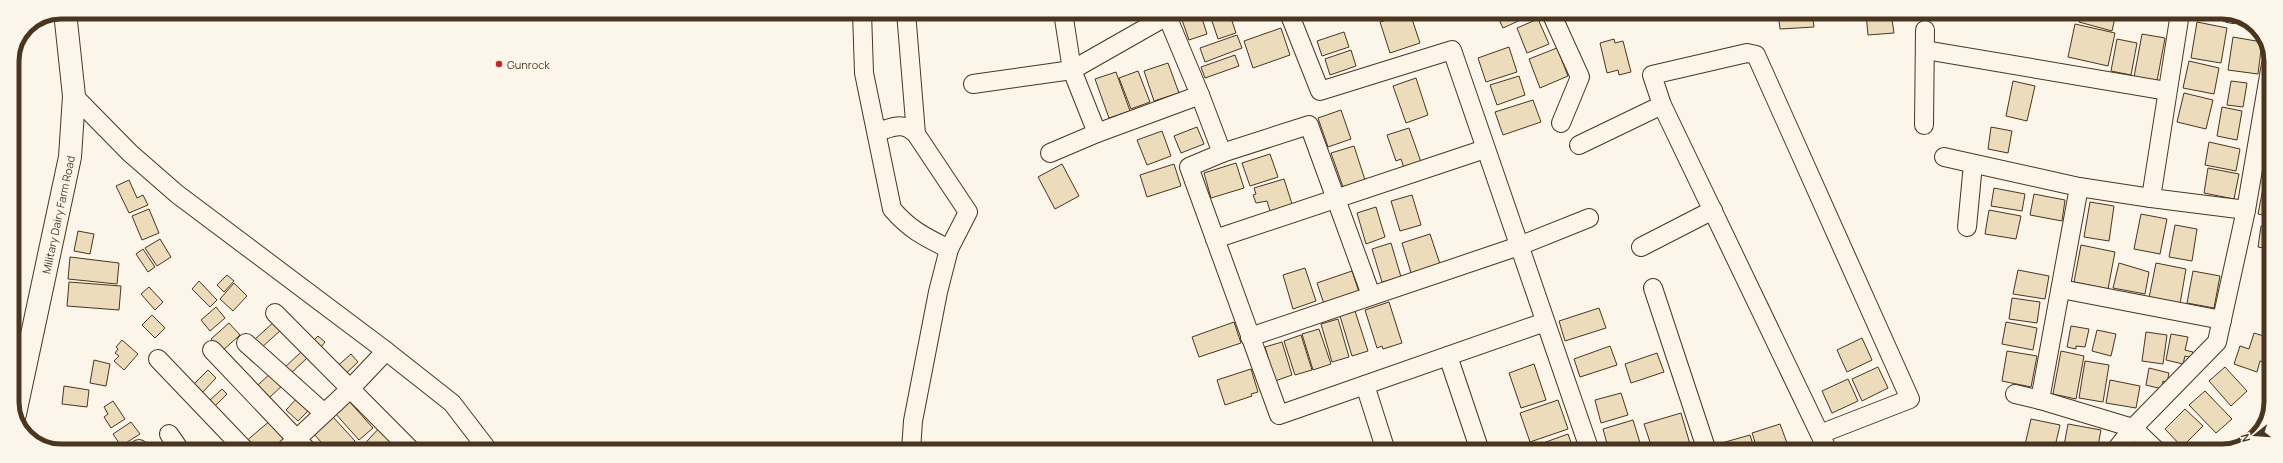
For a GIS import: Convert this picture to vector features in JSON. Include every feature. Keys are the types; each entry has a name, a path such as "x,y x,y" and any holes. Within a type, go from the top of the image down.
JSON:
{"main road":[{"name":"Military Dairy Farm Road","path":"19,400 70,157 74,96 66,19"}],"street":[{"path":"862,19 864,73 892,209 904,224 919,235 949,249"},
{"path":"907,19 916,134"},
{"path":"1064,19 1072,70 1098,133"},
{"path":"973,84 1072,70 1160,19"},
{"path":"1171,19 1222,153"},
{"path":"1292,19 1320,91 1452,50 1588,444"},
{"path":"1554,19 1580,77 1561,123"},
{"path":"2151,198 2179,19"},
{"path":"1924,125 1925,30"},
{"path":"1924,50 2167,91"},
{"path":"1820,434 1910,399 1756,55 1747,53 1652,75 1662,105 1825,444"},
{"path":"1050,153 1098,133 1200,95"},
{"path":"74,96 130,153 177,194 386,350 452,403 483,444"},
{"path":"1579,145 1662,105"},
{"path":"2120,444 2133,428 2217,342 2246,210 2264,105"},
{"path":"1372,295 1309,125 1222,153 1189,167 1279,415 1545,322"},
{"path":"877,132 897,126 909,127 916,134 968,212 949,249 926,352 913,421 912,444"},
{"path":"1215,239 1485,149"},
{"path":"1944,158 2079,187 2246,210"},
{"path":"1967,227 1973,164"},
{"path":"2040,400 2079,187"},
{"path":"1641,247 1713,210"},
{"path":"1250,337 1519,246 1589,218"},
{"path":"1653,288 1705,444"},
{"path":"2061,289 2222,320"},
{"path":"275,313 349,390 405,444"},
{"path":"246,343 324,413"},
{"path":"212,350 294,444"},
{"path":"298,444 324,413 349,390 386,350"},
{"path":"1448,356 1478,444"},
{"path":"158,358 238,444"},
{"path":"1365,385 1384,444"},
{"path":"2016,394 2133,428 2150,444"},
{"path":"169,434 176,444"}],"building":[{"path":"1182,19 1202,19 1207,34 1189,40"},
{"path":"1211,19 1231,19 1236,33 1218,39"},
{"path":"1390,19 1412,19 1420,43 1390,53 1380,22"},
{"path":"1499,19 1523,19 1503,28"},
{"path":"1538,19 1549,44 1527,53 1517,28"},
{"path":"1779,19 1813,19 1814,27 1780,29"},
{"path":"1867,19 1892,19 1894,33 1868,35"},
{"path":"2080,19 2115,19 2112,31 2079,22"},
{"path":"2197,22 2227,28 2221,63 2191,58"},
{"path":"2075,24 2115,33 2108,66 2068,57"},
{"path":"1281,28 1290,55 1253,68 1244,41"},
{"path":"1344,32 1349,47 1322,56 1317,41"},
{"path":"2142,34 2165,38 2157,81 2134,77"},
{"path":"1237,35 1242,48 1205,62 1200,48"},
{"path":"2233,37 2259,41 2261,46 2258,74 2228,70"},
{"path":"1614,39 1615,43 1623,41 1631,72 1619,75 1618,70 1607,73 1600,43"},
{"path":"2117,39 2137,43 2131,75 2111,71"},
{"path":"1509,47 1517,72 1486,82 1478,58"},
{"path":"1557,48 1568,76 1540,88 1529,59"},
{"path":"1351,50 1356,66 1330,75 1325,59"},
{"path":"1235,55 1239,66 1205,78 1201,67"},
{"path":"2189,61 2219,68 2214,94 2183,88"},
{"path":"1168,63 1179,93 1154,101 1144,71"},
{"path":"1138,71 1150,102 1131,109 1119,78"},
{"path":"1116,72 1130,111 1109,118 1095,79"},
{"path":"1519,76 1525,95 1497,105 1490,85"},
{"path":"1416,78 1428,115 1406,123 1393,86"},
{"path":"2013,81 2035,86 2027,121 2006,116"},
{"path":"2231,81 2247,83 2243,107 2227,105"},
{"path":"2184,93 2213,100 2206,129 2177,122"},
{"path":"1533,100 1541,122 1503,135 1495,112"},
{"path":"2222,107 2242,111 2237,140 2217,136"},
{"path":"1341,110 1351,139 1328,147 1318,118"},
{"path":"1197,127 1204,144 1181,153 1174,136"},
{"path":"1991,127 2012,131 2008,153 1988,149"},
{"path":"1409,128 1421,162 1404,168 1401,159 1396,161 1387,135"},
{"path":"1162,131 1171,156 1147,165 1137,140"},
{"path":"2209,142 2240,149 2236,171 2205,165"},
{"path":"1354,146 1365,180 1343,187 1331,153"},
{"path":"1270,154 1278,177 1250,186 1242,163"},
{"path":"1236,163 1244,188 1211,198 1204,173"},
{"path":"1062,164 1079,196 1055,209 1038,177"},
{"path":"1174,164 1181,186 1147,197 1140,175"},
{"path":"2264,167 2264,178 2262,178"},
{"path":"2208,168 2239,174 2234,199 2204,193"},
{"path":"1284,179 1292,204 1270,211 1267,201 1256,203 1253,195 1256,194 1254,188"},
{"path":"129,180 137,198 143,195 148,205 129,213 116,186"},
{"path":"2264,183 2264,215 2258,214"},
{"path":"1994,188 2025,194 2022,211 1991,206"},
{"path":"2034,194 2065,200 2062,221 2030,215"},
{"path":"1412,195 1421,225 1400,231 1391,201"},
{"path":"2090,202 2114,206 2109,241 2084,237"},
{"path":"1376,207 1385,237 1366,244 1357,213"},
{"path":"149,209 159,233 142,240 132,216"},
{"path":"1989,210 2021,216 2016,239 1985,234"},
{"path":"2141,214 2167,219 2160,254 2134,249"},
{"path":"2175,225 2197,229 2192,261 2169,257"},
{"path":"2261,226 2264,226 2264,248 2258,247"},
{"path":"78,231 94,234 90,254 74,251"},
{"path":"1430,234 1441,267 1412,276 1402,243"},
{"path":"160,239 171,257 157,266 145,248"},
{"path":"1391,243 1401,277 1382,282 1372,249"},
{"path":"2081,245 2115,252 2108,289 2074,282"},
{"path":"143,249 155,267 148,272 136,254"},
{"path":"70,257 119,263 117,284 68,279"},
{"path":"2119,263 2149,272 2145,294 2113,288"},
{"path":"2156,263 2186,269 2180,304 2149,298"},
{"path":"1305,268 1316,301 1293,309 1283,275"},
{"path":"2018,270 2049,276 2045,299 2013,294"},
{"path":"1352,271 1359,292 1324,304 1317,283"},
{"path":"2193,271 2220,276 2214,308 2187,303"},
{"path":"227,275 234,281 224,292 217,285"},
{"path":"199,281 217,300 210,307 192,289"},
{"path":"69,282 121,286 119,310 67,306"},
{"path":"234,283 247,296 233,311 220,299"},
{"path":"149,287 163,302 155,310 141,294"},
{"path":"2012,298 2040,302 2037,323 2009,319"},
{"path":"1389,302 1402,343 1383,349 1382,346 1377,348 1365,310"},
{"path":"216,307 225,318 210,331 201,320"},
{"path":"1599,308 1606,328 1565,341 1559,321"},
{"path":"1355,311 1368,351 1352,356 1340,316"},
{"path":"152,315 165,328 155,338 142,325"},
{"path":"1338,319 1349,357 1332,362 1321,324"},
{"path":"275,321 282,329 261,348 254,340"},
{"path":"1234,322 1241,343 1199,357 1192,337"},
{"path":"2006,322 2037,328 2033,350 2002,344"},
{"path":"229,323 240,335 222,351 211,339"},
{"path":"2071,326 2089,329 2085,347 2076,346 2076,349 2067,347"},
{"path":"1319,329 1331,364 1313,370 1302,334"},
{"path":"2097,330 2116,334 2111,356 2092,351"},
{"path":"2146,332 2167,335 2163,364 2142,361"},
{"path":"2254,333 2264,336 2264,362 2260,361 2257,372 2234,364 2240,346 2249,349"},
{"path":"2171,334 2188,337 2185,350 2193,352 2192,358 2185,356 2183,364 2166,360"},
{"path":"1301,335 1312,370 1295,375 1284,341"},
{"path":"318,336 325,342 318,351 310,344"},
{"path":"1862,338 1872,360 1847,372 1837,350"},
{"path":"122,340 138,354 124,370 114,361 119,356 115,353 118,349 116,347"},
{"path":"1282,342 1292,375 1275,381 1265,347"},
{"path":"1610,346 1617,365 1580,377 1574,359"},
{"path":"302,351 307,358 287,377 281,371"},
{"path":"2007,351 2037,356 2031,387 2002,381"},
{"path":"2061,351 2084,356 2076,399 2053,394"},
{"path":"1657,353 1664,372 1631,383 1625,364"},
{"path":"351,354 358,362 341,378 333,370"},
{"path":"94,360 110,364 106,386 90,383"},
{"path":"2085,361 2109,365 2103,402 2079,398"},
{"path":"1534,364 1546,400 1521,408 1509,373"},
{"path":"1878,367 1888,388 1862,401 1852,379"},
{"path":"2225,367 2247,391 2231,406 2209,381"},
{"path":"2149,368 2169,373 2167,383 2163,381 2162,389 2146,385"},
{"path":"1251,369 1258,392 1251,394 1252,396 1225,405 1217,380"},
{"path":"208,370 216,378 201,394 193,385"},
{"path":"274,370 285,383 270,397 258,385"},
{"path":"1848,379 1858,401 1832,413 1822,391"},
{"path":"2110,380 2140,386 2136,408 2106,403"},
{"path":"64,386 89,390 87,407 62,404"},
{"path":"222,389 227,394 214,407 209,401"},
{"path":"2205,391 2232,419 2216,433 2189,405"},
{"path":"1621,393 1628,415 1601,423 1595,400"},
{"path":"300,395 312,407 298,421 286,410"},
{"path":"348,400 373,428 359,440 334,412"},
{"path":"1558,400 1568,429 1530,442 1520,413"},
{"path":"113,401 125,419 111,428 104,417 108,414 104,407"},
{"path":"2185,409 2203,426 2185,444 2179,444 2165,429"},
{"path":"1681,413 1690,444 1651,444 1644,424"},
{"path":"333,417 355,441 352,444 323,444 314,434"},
{"path":"272,419 290,439 284,444 244,443"},
{"path":"2031,419 2060,425 2056,444 2025,444"},
{"path":"1633,420 1640,443 1607,444 1603,429"},
{"path":"131,422 140,434 124,444 120,444 113,434"},
{"path":"1780,424 1787,444 1756,444 1752,433"},
{"path":"2068,424 2101,430 2098,444 2064,444"},
{"path":"380,427 398,444 364,444"},
{"path":"1568,434 1572,444 1540,444"},
{"path":"1750,435 1753,444 1718,444"}],"place":[{"name":"Gunrock","path":"499,64"}]}
